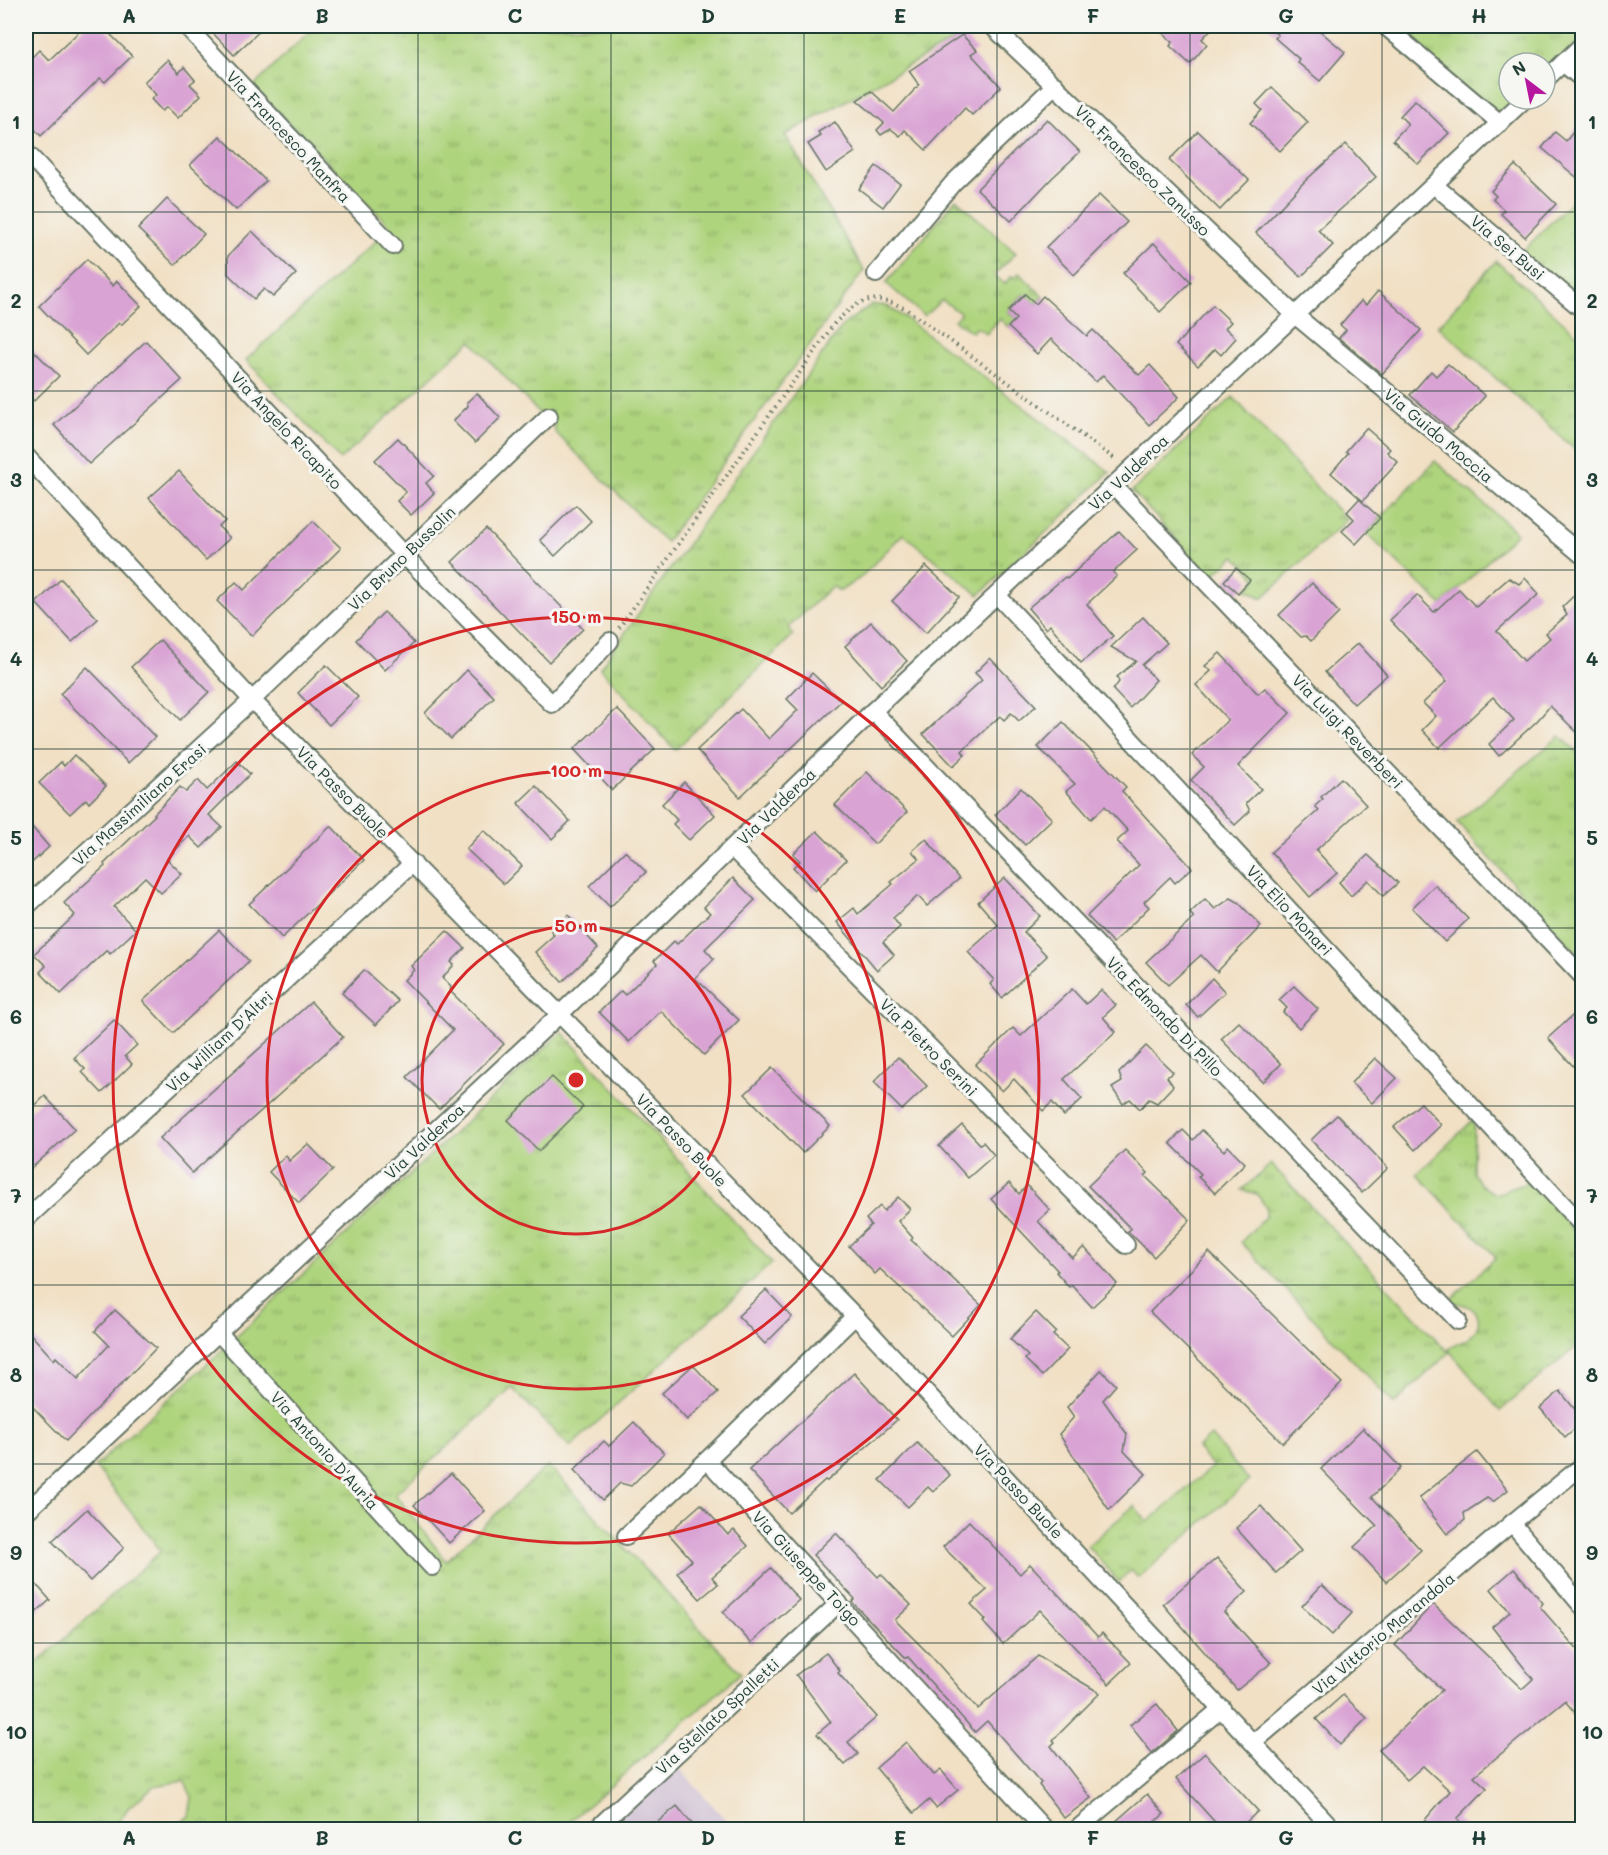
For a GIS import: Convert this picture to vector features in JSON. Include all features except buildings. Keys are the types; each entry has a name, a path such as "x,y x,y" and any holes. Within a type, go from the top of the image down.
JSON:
{"street":[{"name":"Via Francesco Manfra","path":"186,26 393,246"},
{"name":"Via Francesco Zanusso","path":"992,26 1294,315"},
{"path":"1385,26 1500,123"},
{"path":"1557,69 1582,45"},
{"path":"1563,63 1582,79"},
{"path":"876,274 953,183 1055,85"},
{"name":"Via Valderoa","path":"26,1512 559,1015 873,711 1512,111"},
{"name":"Via Angelo Ricapito","path":"26,152 404,555 552,704 610,641"},
{"name":"Via Sei Busi","path":"1434,185 1582,309"},
{"name":"Via Guido Moccia","path":"1294,315 1582,555"},
{"name":"Via Bruno Bussolin","path":"252,700 549,416"},
{"name":"Via Passo Buole","path":"26,456 252,700 855,1316 1334,1830"},
{"name":"Via Luigi Reverberi","path":"1114,486 1582,976"},
{"name":"Via Elio Monari","path":"997,595 1582,1225"},
{"name":"Via Massimiliano Erasi","path":"26,907 252,700"},
{"name":"Via Edmondo Di Pillo","path":"873,711 1458,1321"},
{"name":"Via Pietro Serini","path":"733,849 1126,1245"},
{"name":"Via William D'Altri","path":"26,1219 413,863"},
{"path":"626,1536 855,1316"},
{"name":"Via Antonio D'Auria","path":"219,1332 432,1567"},
{"name":"Via Giuseppe Toigo","path":"707,1460 1045,1830"},
{"name":"Via Vittorio Marandola","path":"1254,1742 1582,1466"},
{"path":"1512,1523 1582,1606"},
{"name":"Via Stellato Spalletti","path":"595,1830 839,1602"},
{"path":"1076,1830 1222,1708"}],"path":[{"path":"610,641 834,324 850,308 866,301 887,299 906,309 1130,470"}],"shaded area":[{"path":"677,1766 734,1829 606,1828"}],"green space":[{"path":"313,26 950,26 961,36 785,135 864,270 666,542 555,432 551,411 541,415 471,341 340,460 246,360 391,227 253,87"},
{"path":"1390,26 1582,26 1582,38 1557,63 1557,51 1497,51 1497,111 1509,111 1500,120"},
{"path":"956,199 1016,253 994,275 1005,284 1011,276 1015,277 1019,273 1043,296 1036,304 1024,294 1008,311 1016,319 1008,327 1000,319 986,334 975,328 972,332 954,320 960,313 942,300 924,316 886,283"},
{"path":"1572,201 1582,210 1582,313 1519,255"},
{"path":"1496,261 1582,339 1582,456 1438,326"},
{"path":"872,304 887,306 904,317 1110,472 979,595 903,534 860,578 840,591 832,586 789,627 793,635 675,750 600,668 843,325"},
{"path":"1233,397 1347,520 1262,598 1246,589 1257,579 1235,556 1211,577 1132,491"},
{"path":"1435,461 1517,533 1442,605 1366,533"},
{"path":"1560,736 1582,756 1582,958 1457,822"},
{"path":"562,1032 772,1263 570,1447 512,1388 395,1494 446,1561 548,1465 741,1673 561,1829 172,1829 189,1816 192,1797 184,1781 154,1786 128,1808 114,1829 26,1829 26,1673 161,1551 95,1466"},
{"path":"1474,1119 1473,1173 1481,1185 1495,1194 1533,1181 1572,1229 1582,1221 1582,1342 1500,1411 1448,1349 1471,1337 1479,1320 1474,1310 1462,1304 1448,1302 1496,1257 1417,1174"},
{"path":"1271,1164 1449,1353 1394,1404 1241,1242 1266,1216 1266,1207 1257,1194 1242,1190"},
{"path":"1211,1436 1249,1481 1138,1578 1131,1570 1119,1582 1087,1546 1134,1506 1148,1522 1213,1466 1197,1448"}]}
